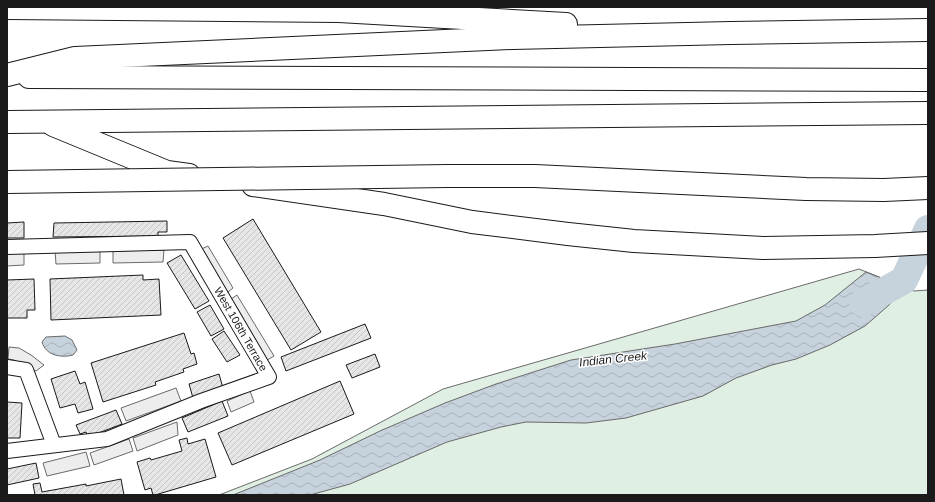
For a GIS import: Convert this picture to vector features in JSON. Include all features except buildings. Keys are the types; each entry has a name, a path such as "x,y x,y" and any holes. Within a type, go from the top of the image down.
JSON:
{"highway":[{"path":"7,8 339,11 731,33"},
{"path":"7,76 75,58 512,38 928,30"},
{"path":"7,76 848,81 928,80"},
{"path":"7,122 928,113"},
{"path":"44,122 167,172 384,204 472,222 634,241 763,248 875,246 928,243"},
{"path":"7,182 535,176 806,189 884,190 928,188"}],"street":[{"name":"West 106th Terrace","path":"7,247 190,242 269,377 201,401 108,439 7,450"},
{"path":"7,367 26,370 54,445"}],"green space":[{"path":"859,269 914,291 928,290 928,495 219,495 312,459 443,389"}],"shaded area":[{"path":"208,246 233,288 224,295 197,251"},
{"path":"164,250 163,262 113,263 113,251"},
{"path":"55,251 100,251 100,263 56,264"},
{"path":"7,252 24,252 24,265 7,266"},
{"path":"237,295 274,356 264,362 228,301"},
{"path":"9,347 19,348 44,365 36,371 14,360 8,359"},
{"path":"176,388 181,401 126,421 121,408"},
{"path":"250,391 254,402 231,412 227,401"},
{"path":"177,422 178,435 137,451 133,438"},
{"path":"129,439 133,451 94,465 90,453"},
{"path":"86,452 90,466 47,476 43,463"}],"water":[{"path":"866,272 904,287 889,305 865,326 830,345 796,359 772,365 736,378 703,396 626,418 586,423 526,422 501,427 447,442 350,484 310,495 233,495 320,460 380,431 445,403 496,384 571,360 675,344 796,321 825,305"},
{"path":"65,336 72,340 77,350 73,355 55,355 44,347 42,342 46,337"}],"waterway":[{"name":"Indian Creek","path":"863,303 904,280 928,229"}]}
